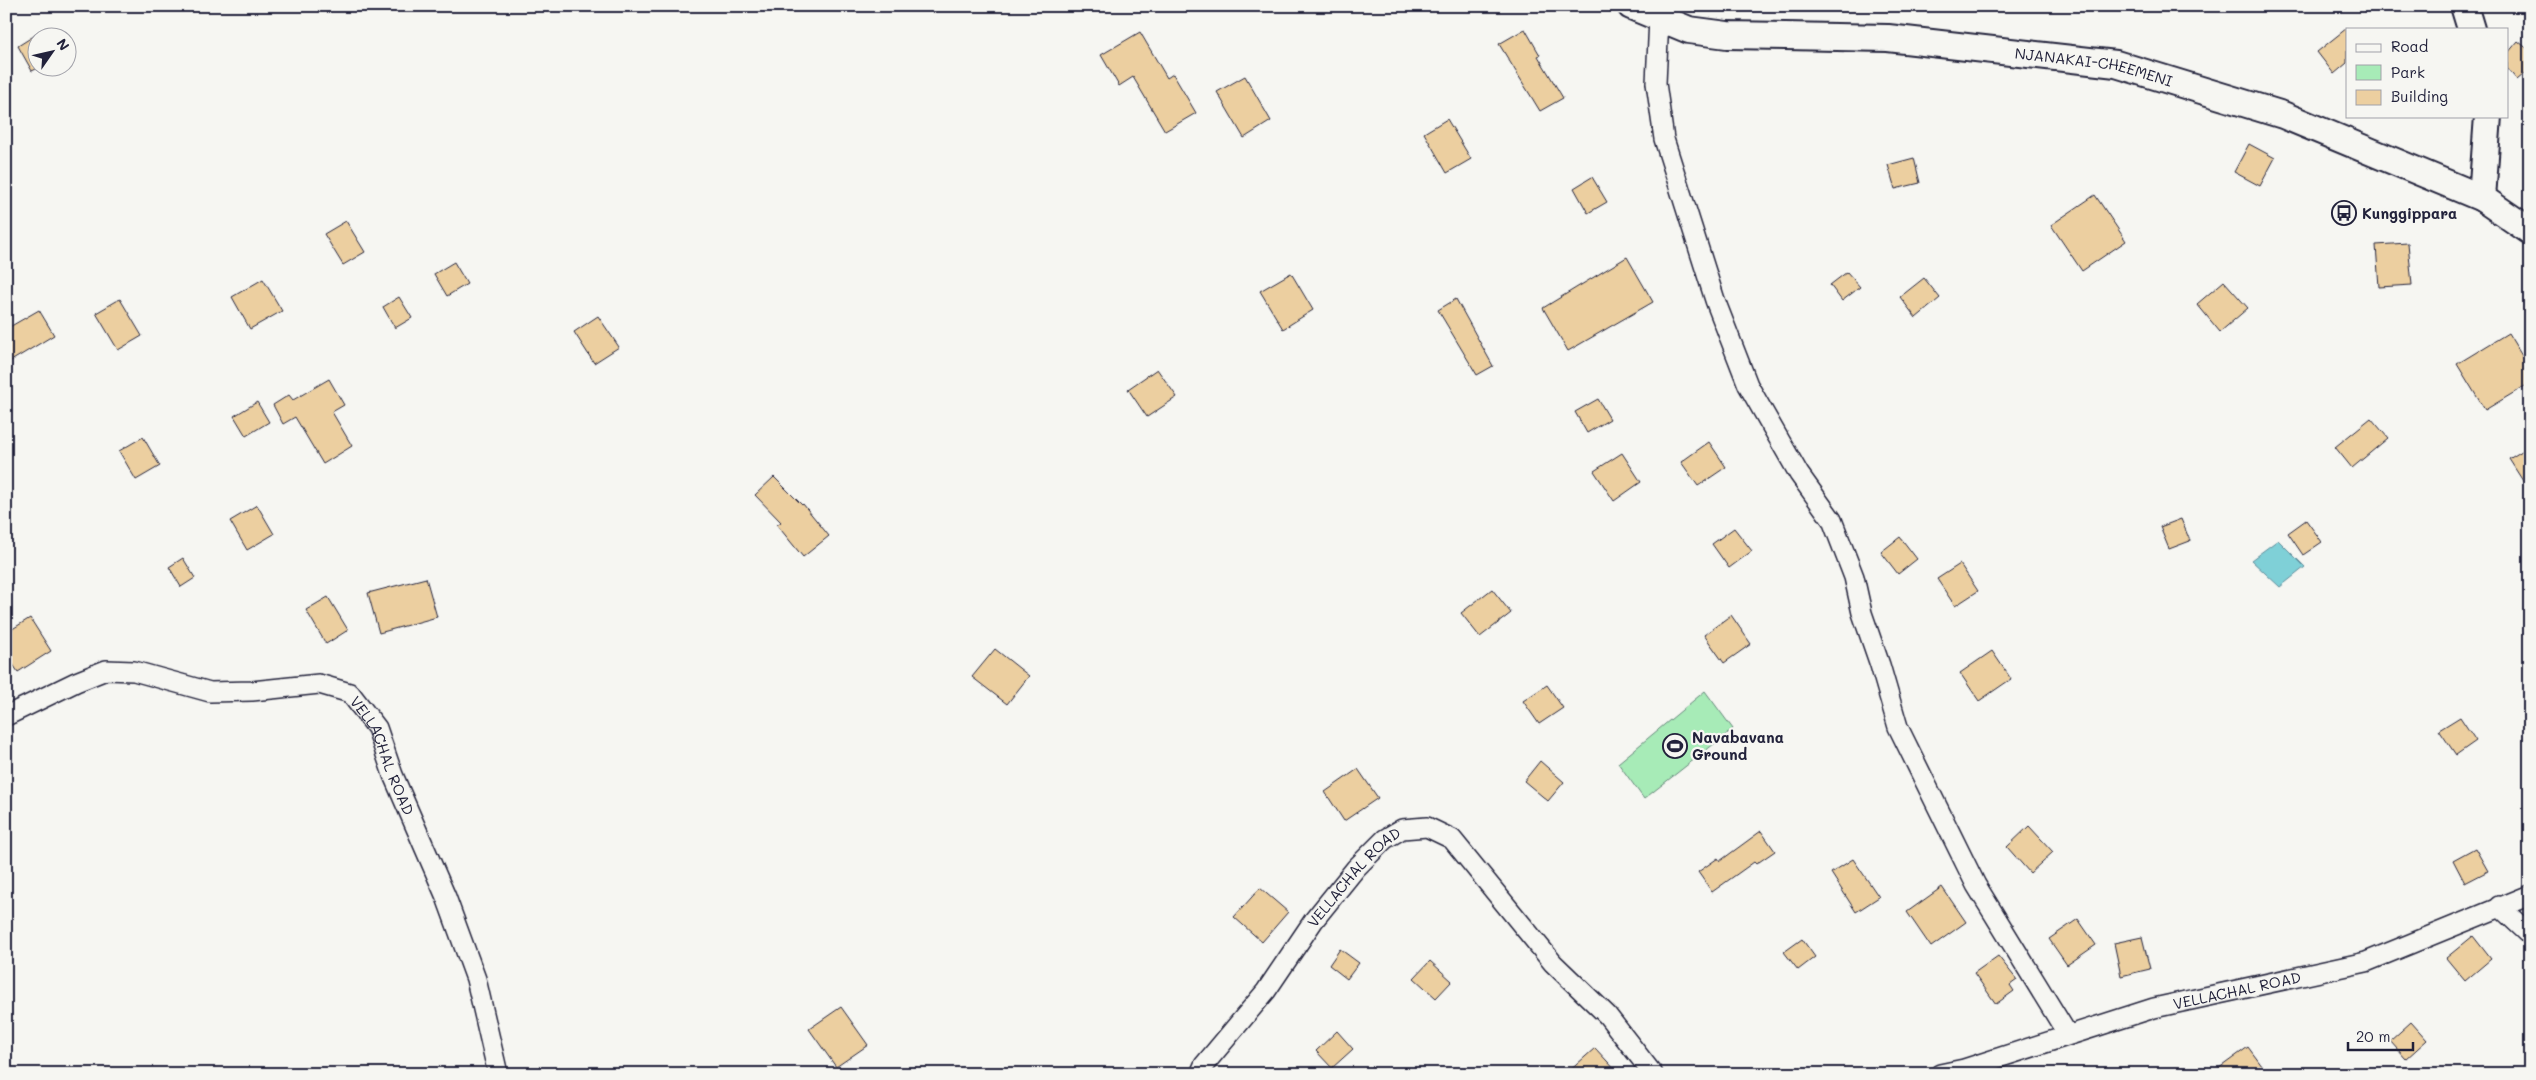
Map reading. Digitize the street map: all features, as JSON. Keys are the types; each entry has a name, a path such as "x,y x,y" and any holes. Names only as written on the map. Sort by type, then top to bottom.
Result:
{"main road":[{"name":"NJANAKAI-CHEEMENI","path":"1631,6 1689,30 1727,35 1888,38 2116,64 2283,114 2482,198 2530,232"},
{"path":"2464,6 2471,28"},
{"path":"2482,198 2488,118"}],"street":[{"path":"1659,18 1656,83 1664,139 1716,300 1748,385 1799,474 1832,520 1854,577 1862,613 1880,665 1898,727 1976,885 2068,1035"},
{"name":"VELLACHAL ROAD","path":"6,716 76,682 106,670 134,671 210,692 252,691 319,684 350,693 377,728 393,775 446,897 476,979 498,1074"},
{"name":"VELLACHAL ROAD","path":"1200,1074 1204,1065 1266,991 1314,920 1356,868 1384,839 1402,829 1428,827 1452,839 1553,963 1607,1015 1654,1074"},
{"name":"VELLACHAL ROAD","path":"1940,1074 1964,1069 2154,1008 2366,962 2499,906 2530,895"},
{"path":"2499,906 2530,935"}],"green space":[{"name":"Navabavana Ground","path":"1705,691 1733,729 1644,799 1618,763"}],"water":[{"path":"2278,540 2305,567 2280,587 2251,560"}],"building":[{"path":"1525,29 1540,55 1538,56 1563,98 1540,111 1499,44"},
{"path":"2346,29 2346,64 2334,74 2317,52"},
{"path":"1140,32 1167,78 1173,74 1196,113 1165,131 1133,77 1119,86 1101,55"},
{"path":"28,40 28,64 18,46"},
{"path":"2518,41 2530,51 2530,69 2517,80 2508,69 2508,53"},
{"path":"1245,76 1271,121 1244,138 1217,92"},
{"path":"1447,119 1471,159 1447,173 1424,133"},
{"path":"2249,144 2275,158 2260,186 2234,172"},
{"path":"1914,158 1920,183 1895,189 1888,165"},
{"path":"1592,177 1607,202 1588,213 1574,188"},
{"path":"2095,195 2126,241 2082,271 2051,225"},
{"path":"346,221 365,252 343,265 324,234"},
{"path":"2408,243 2412,285 2379,287 2376,245"},
{"path":"1627,257 1653,302 1568,351 1543,308"},
{"path":"454,262 467,284 447,296 434,274"},
{"path":"1847,272 1860,287 1842,301 1830,285"},
{"path":"1291,273 1313,310 1283,329 1260,291"},
{"path":"1924,278 1940,298 1916,318 1900,297"},
{"path":"263,279 282,311 250,329 232,297"},
{"path":"2224,281 2248,308 2220,332 2197,304"},
{"path":"399,297 412,318 395,328 383,307"},
{"path":"120,299 142,336 118,350 96,313"},
{"path":"1456,299 1493,366 1477,375 1438,310"},
{"path":"39,310 54,335 6,364 6,329"},
{"path":"598,316 619,347 594,363 574,332"},
{"path":"2508,333 2530,369 2530,383 2485,410 2457,364"},
{"path":"1157,369 1177,397 1147,417 1128,389"},
{"path":"329,379 344,405 332,412 352,446 323,464 295,417 283,424 273,405 289,395 293,400"},
{"path":"1598,399 1610,419 1587,433 1575,412"},
{"path":"257,402 269,422 246,436 234,416"},
{"path":"2371,418 2388,438 2352,468 2335,447"},
{"path":"143,437 160,466 136,480 119,451"},
{"path":"1709,442 1726,467 1698,486 1681,462"},
{"path":"2530,446 2530,492 2509,459"},
{"path":"1622,453 1641,482 1614,501 1594,471"},
{"path":"774,477 803,504 829,536 803,557 777,525 781,522 755,495"},
{"path":"257,505 274,534 247,550 230,521"},
{"path":"2181,519 2190,541 2169,549 2160,527"},
{"path":"2306,520 2322,542 2303,555 2288,533"},
{"path":"1734,528 1752,551 1729,568 1712,544"},
{"path":"1900,537 1917,559 1898,574 1881,552"},
{"path":"183,558 195,578 181,587 169,567"},
{"path":"1960,564 1978,591 1955,606 1937,579"},
{"path":"426,578 437,617 379,633 368,593"},
{"path":"1492,589 1511,613 1480,637 1461,613"},
{"path":"328,597 348,630 326,644 306,610"},
{"path":"1731,615 1751,644 1724,663 1704,635"},
{"path":"30,618 51,651 18,672 6,654 6,633"},
{"path":"995,649 1029,676 1007,704 972,677"},
{"path":"1992,651 2011,679 1979,701 1960,673"},
{"path":"1547,685 1563,708 1539,724 1523,701"},
{"path":"2460,717 2476,741 2456,755 2439,730"},
{"path":"1540,761 1564,782 1548,801 1524,781"},
{"path":"1358,769 1378,798 1344,821 1325,792"},
{"path":"2029,826 2053,852 2030,873 2007,847"},
{"path":"1761,831 1775,851 1756,864 1754,862 1712,892 1698,872 1718,858 1720,861"},
{"path":"2475,848 2488,871 2465,883 2453,860"},
{"path":"1853,859 1879,897 1856,912 1831,873"},
{"path":"1942,887 1966,922 1931,947 1907,912"},
{"path":"1260,888 1288,912 1262,942 1234,917"},
{"path":"2078,919 2096,945 2067,965 2049,939"},
{"path":"2473,936 2491,959 2465,981 2446,958"},
{"path":"2142,937 2150,969 2121,976 2114,943"},
{"path":"1802,939 1815,957 1798,970 1784,952"},
{"path":"1340,949 1359,963 1347,979 1329,965"},
{"path":"1998,956 2017,980 2010,985 2014,991 1996,1004 1974,973"},
{"path":"1430,961 1452,981 1436,998 1414,978"},
{"path":"841,1007 868,1045 836,1067 809,1029"},
{"path":"2411,1022 2427,1040 2406,1059 2390,1041"},
{"path":"1337,1031 1353,1049 1332,1068 1316,1051"},
{"path":"2248,1047 2268,1074 2211,1074"},
{"path":"1595,1048 1619,1074 1566,1074"}],"place":[{"name":"Kunggippara","path":"2344,213"},
{"name":"Navabavana Ground","path":"1675,746"}]}
